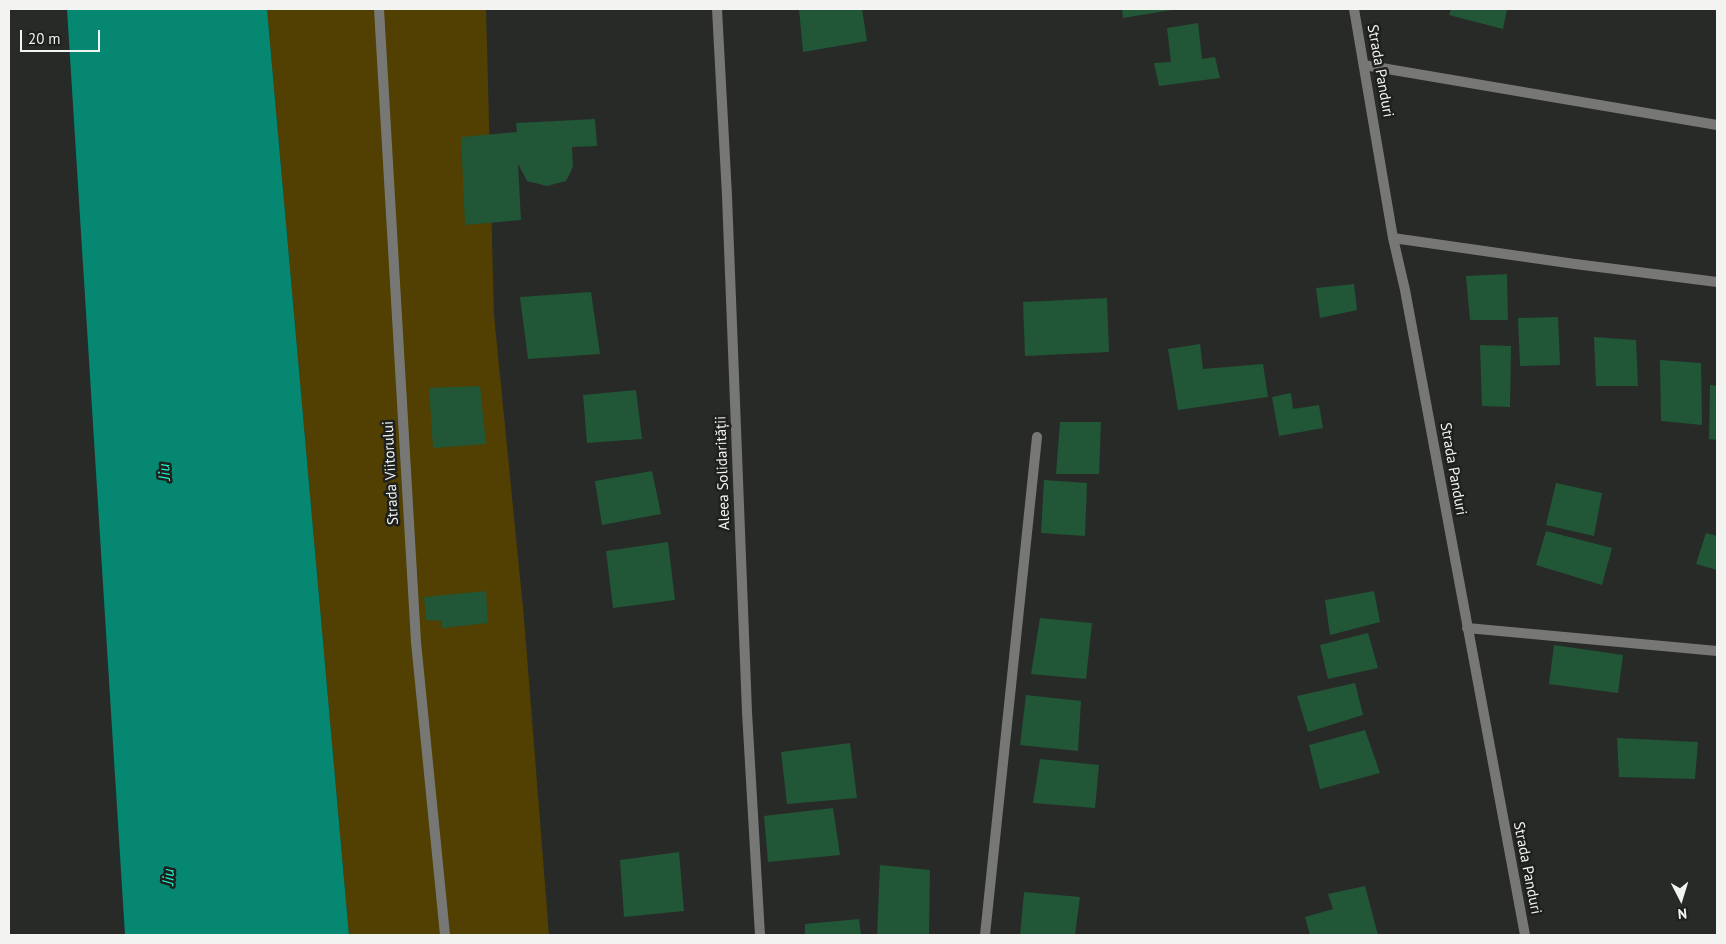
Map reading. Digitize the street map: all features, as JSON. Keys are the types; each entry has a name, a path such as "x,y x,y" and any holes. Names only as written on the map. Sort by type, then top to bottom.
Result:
{"street":[{"name":"Strada Viitorului","path":"378,9 416,642 445,935"},
{"name":"Aleea Solidarității","path":"717,9 727,196 747,712 760,935"},
{"name":"Strada Panduri","path":"1354,9 1393,238 1525,935"},
{"path":"1364,65 1717,124"},
{"path":"1393,238 1717,282"},
{"path":"985,935 1037,437"},
{"path":"1467,628 1717,651"}],"shaded area":[{"path":"267,9 486,9 494,315 524,618 549,935 349,935"}],"water":[{"name":"Jiu","path":"67,9 267,9 349,935 125,935"}],"building":[{"path":"799,9 862,9 867,41 803,52"},
{"path":"1122,9 1172,9 1172,10 1123,18"},
{"path":"1451,9 1507,9 1503,29 1449,15"},
{"path":"1198,23 1202,59 1215,57 1220,78 1159,86 1154,63 1171,62 1167,28"},
{"path":"595,119 597,146 572,147 573,167 566,181 547,186 527,181 518,164 521,220 465,225 461,137 517,132 516,123"},
{"path":"1507,274 1508,320 1470,320 1466,276"},
{"path":"1354,284 1357,310 1320,318 1316,288"},
{"path":"591,292 600,354 528,359 520,297"},
{"path":"1107,298 1109,352 1025,356 1023,302"},
{"path":"1558,317 1560,365 1520,366 1518,318"},
{"path":"1594,337 1636,340 1638,386 1596,386"},
{"path":"1200,344 1203,369 1263,364 1268,397 1178,410 1168,349"},
{"path":"1480,345 1511,346 1510,407 1482,406"},
{"path":"1660,360 1701,363 1702,425 1661,421"},
{"path":"1710,385 1717,386 1717,440 1709,439"},
{"path":"480,386 486,444 433,448 429,388"},
{"path":"636,390 642,439 587,443 583,395"},
{"path":"1291,393 1293,409 1319,405 1323,428 1279,436 1272,397"},
{"path":"1060,422 1101,422 1099,474 1056,474"},
{"path":"652,471 661,514 602,525 595,481"},
{"path":"1044,480 1087,483 1085,536 1041,533"},
{"path":"1556,483 1602,493 1594,536 1546,525"},
{"path":"1546,531 1612,548 1602,585 1536,565"},
{"path":"1706,533 1717,536 1717,570 1696,564"},
{"path":"668,542 675,600 613,608 606,551"},
{"path":"486,591 488,623 442,628 442,621 426,620 424,597"},
{"path":"1374,591 1380,622 1330,635 1325,600"},
{"path":"1040,618 1092,623 1086,679 1031,674"},
{"path":"1368,633 1378,668 1328,679 1320,645"},
{"path":"1554,645 1623,655 1618,693 1549,684"},
{"path":"1355,683 1363,715 1308,732 1297,696"},
{"path":"1026,695 1081,701 1078,751 1020,745"},
{"path":"1365,730 1380,773 1320,789 1309,745"},
{"path":"1617,738 1698,742 1695,779 1619,777"},
{"path":"850,743 857,798 787,804 781,752"},
{"path":"1040,759 1099,765 1095,808 1033,803"},
{"path":"833,808 840,855 768,862 764,816"},
{"path":"679,852 684,911 624,917 620,860"},
{"path":"880,865 930,870 929,935 877,935"},
{"path":"1365,886 1378,935 1310,935 1305,917 1333,909 1328,894"},
{"path":"1024,892 1080,897 1075,935 1020,935"},
{"path":"859,919 861,935 805,935 805,924"}]}
